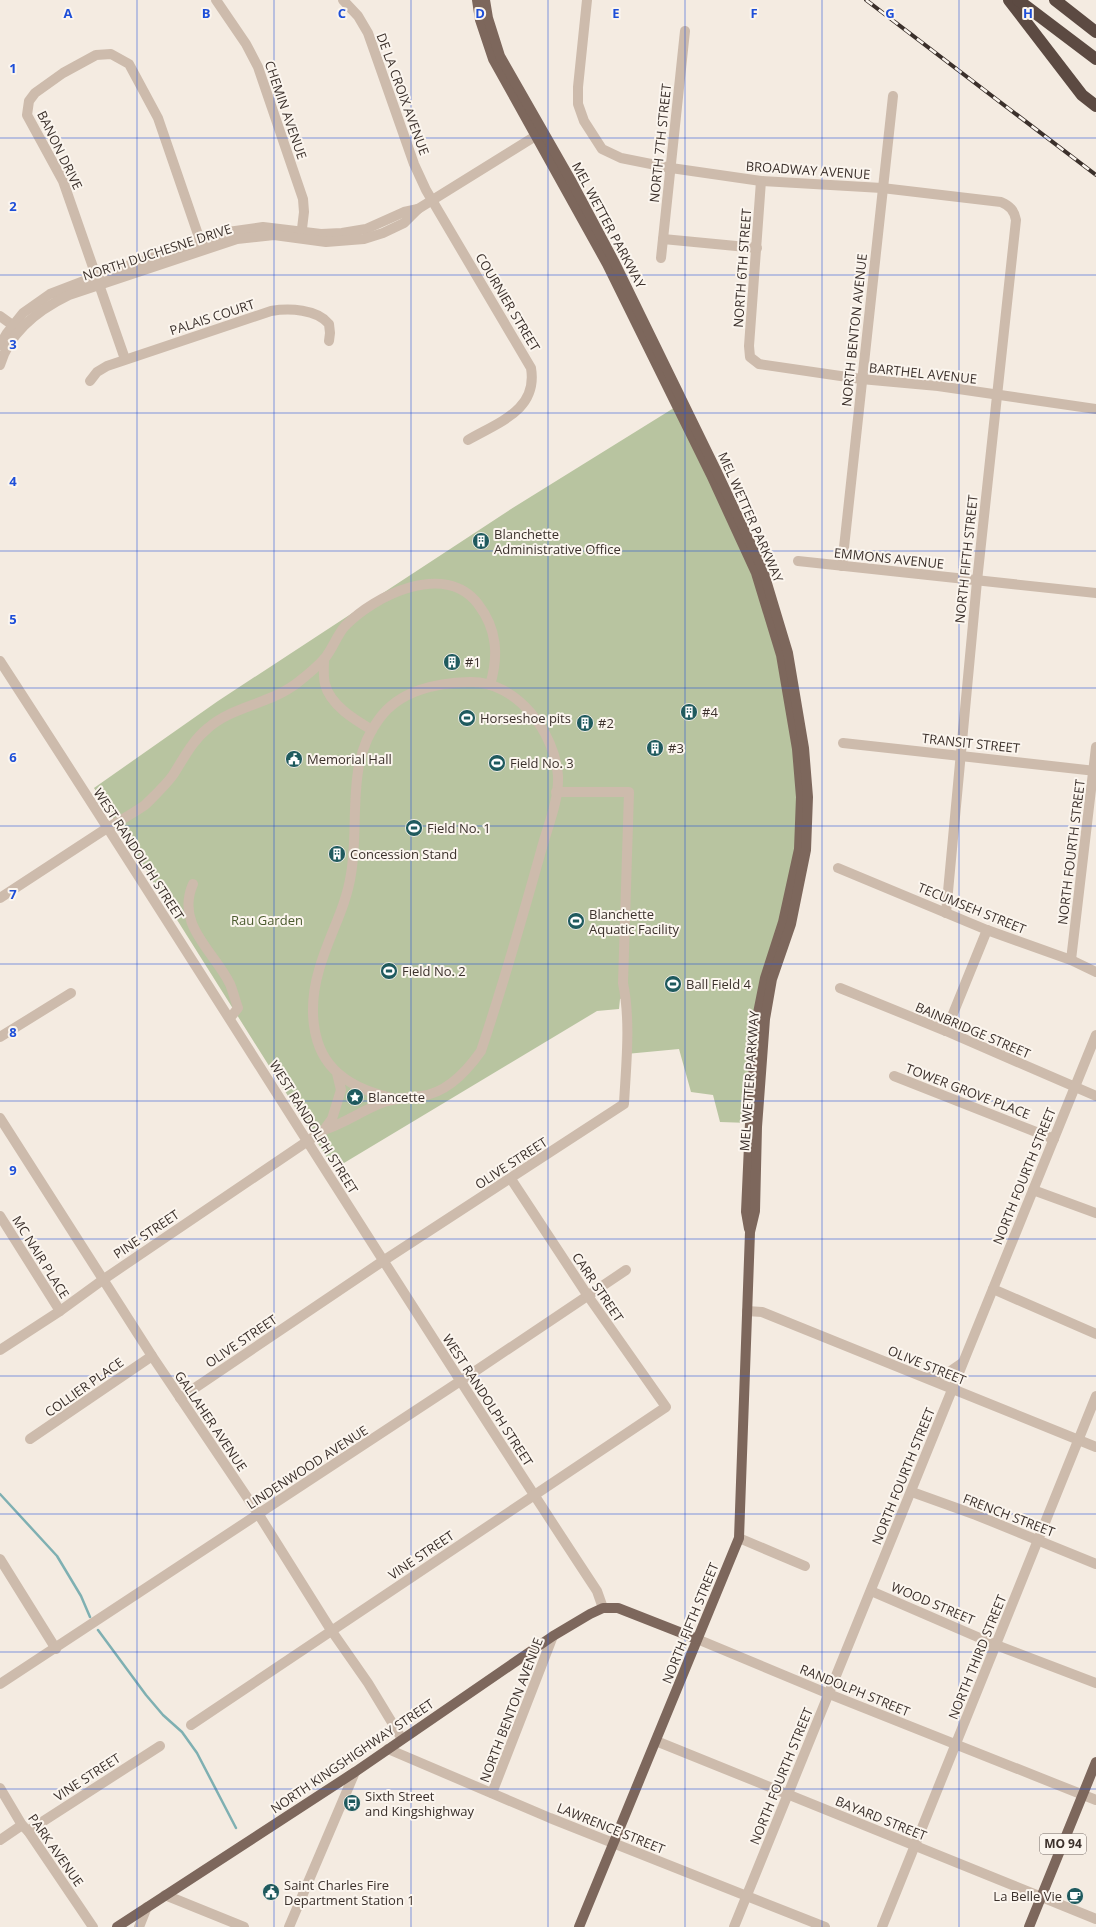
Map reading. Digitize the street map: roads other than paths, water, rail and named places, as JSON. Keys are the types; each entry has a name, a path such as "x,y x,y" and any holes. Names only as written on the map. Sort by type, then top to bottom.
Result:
{"highway":[{"path":"1010,0 1082,95 1096,106"},
{"path":"1018,0 1096,59"},
{"path":"1055,0 1096,32"}],"main road":[{"name":"MEL WETTER PARKWAY","path":"477,0 480,20 493,59 538,134"},
{"name":"MEL WETTER PARKWAY","path":"485,0 488,18 500,56 538,134 607,264 711,475 756,572 781,655 797,749 801,797 799,849 783,922 765,978 746,1212 750,1232 747,1311"},
{"name":"NORTH FIFTH STREET","path":"579,1927 739,1538 747,1311"},
{"name":"NORTH KINGSHIGHWAY STREET","path":"117,1927 354,1772 553,1636 590,1614 604,1608"},
{"name":"RANDOLPH STREET","path":"604,1608 628,1611 697,1639"},
{"name":"MO 94","path":"1029,1927 1096,1762"}],"street":[{"name":"CHEMIN AVENUE","path":"216,0 246,44 258,67 303,199 304,212 301,235"},
{"name":"DE LA CROIX AVENUE","path":"343,0 358,16 368,33 414,164 432,201"},
{"name":"BROADWAY AVENUE","path":"587,0 578,87 578,104 584,121 602,149 621,158 671,168 761,181 882,188 1001,202 1012,209"},
{"name":"NORTH 7TH STREET","path":"661,258 685,32"},
{"name":"BANON DRIVE","path":"125,359 99,280 63,181 50,155 29,120 27,110 31,97 40,88 96,55 111,54 129,64 154,106 202,246"},
{"name":"NORTH BENTON AVENUE","path":"842,566 861,379 893,96"},
{"name":"NORTH DUCHESNE DRIVE","path":"0,345 16,328 47,306 99,280 202,246 237,239 274,235 301,235 326,242 364,239 383,233 404,223 418,209 538,134"},
{"name":"NORTH 6TH STREET","path":"750,357 749,346 761,181"},
{"name":"COURNIER STREET","path":"432,201 525,355 532,374 532,387 523,405 513,414 468,440"},
{"name":"NORTH FIFTH STREET","path":"946,913 959,756 996,394 1016,220 1012,209"},
{"path":"663,239 757,248"},
{"name":"PALAIS COURT","path":"90,381 97,372 125,359 271,311 302,311 318,315 329,324 330,334 328,341"},
{"path":"0,316 16,328"},
{"name":"NORTH DUCHESNE DRIVE","path":"0,365 16,328"},
{"name":"BARTHEL AVENUE","path":"750,357 759,364 861,379 938,386 1096,408"},
{"name":"EMMONS AVENUE","path":"798,561 1096,593"},
{"path":"0,898 144,805 172,775 195,740 209,727 227,716 277,694 295,684 324,659 344,627 361,612 412,586 436,583 456,586 474,599 488,618 494,633 496,653 490,685"},
{"path":"324,659 324,681 327,691 347,713 372,730"},
{"name":"WEST RANDOLPH STREET","path":"0,661 230,1018 383,1261 597,1591 604,1608"},
{"path":"474,682 490,685 503,690 522,704 536,719 548,737 558,777 556,792 523,918 481,1051 468,1068 446,1086 424,1096 396,1099 373,1093 352,1083 337,1073 328,1062 316,1038 312,1018 313,995 319,970 348,894 353,852 357,770 364,748 379,718 398,700 419,689 447,683 474,682"},
{"name":"TRANSIT STREET","path":"843,743 1095,771"},
{"name":"NORTH FOURTH STREET","path":"1071,960 1095,771 1096,747"},
{"name":"OLIVE STREET","path":"180,1398 383,1261 624,1104 626,997 623,983 629,792 556,792"},
{"name":"TECUMSEH STREET","path":"838,868 987,930 1071,960 1096,972"},
{"path":"193,884 188,895 193,928 230,984 238,1008 230,1018"},
{"path":"946,1031 987,930"},
{"name":"BAINBRIDGE STREET","path":"840,988 946,1031 1074,1088 1096,1096"},
{"path":"0,1037 71,993"},
{"name":"NORTH FOURTH STREET","path":"734,1927 828,1694 912,1492 952,1388 1096,1035"},
{"path":"324,1130 332,1119 341,1090 337,1073"},
{"name":"TOWER GROVE PLACE","path":"894,1076 1054,1139"},
{"name":"PINE STREET","path":"0,1350 60,1311 306,1140 324,1130 339,1125 380,1103 396,1099"},
{"name":"GALLAHER AVENUE","path":"0,1118 152,1356 259,1515 331,1630 368,1683 402,1739"},
{"name":"CARR STREET","path":"511,1179 588,1296 666,1407"},
{"path":"1033,1190 1096,1213"},
{"name":"MC NAIR PLACE","path":"0,1216 60,1311"},
{"name":"LINDENWOOD AVENUE","path":"0,1684 259,1515 626,1270"},
{"path":"993,1289 1096,1334"},
{"name":"OLIVE STREET","path":"747,1311 762,1312 1096,1447"},
{"name":"COLLIER PLACE","path":"30,1439 152,1356"},
{"path":"920,1377 946,1374 963,1362"},
{"name":"NORTH THIRD STREET","path":"882,1927 1096,1396"},
{"name":"VINE STREET","path":"191,1725 666,1407"},
{"name":"FRENCH STREET","path":"912,1492 1039,1540 1096,1564"},
{"path":"739,1538 805,1566"},
{"path":"0,1559 56,1648"},
{"name":"WOOD STREET","path":"871,1591 996,1645 1096,1683"},
{"name":"NORTH BENTON AVENUE","path":"492,1793 553,1636"},
{"name":"RANDOLPH STREET","path":"697,1639 828,1694 1096,1800"},
{"name":"BAYARD STREET","path":"656,1741 1096,1919"},
{"name":"VINE STREET","path":"0,1840 25,1828 160,1746"},
{"name":"LAWRENCE STREET","path":"388,1749 613,1843 746,1897 825,1927"},
{"path":"289,1927 354,1772"},
{"name":"PARK AVENUE","path":"0,1788 25,1828 93,1927"},
{"path":"165,1895 244,1927"},
{"path":"139,1927 147,1907"}],"waterway":[{"path":"0,1494 57,1556 81,1596 90,1617"},
{"path":"98,1630 146,1695 163,1715 182,1732 197,1753 236,1828"}],"railway":[{"path":"866,0 1096,175"}],"place":[{"name":"Blanchette Administrative Office","path":"481,541"},
{"name":"#1","path":"452,662"},
{"name":"#4","path":"689,712"},
{"name":"Horseshoe pits","path":"467,718"},
{"name":"#2","path":"585,723"},
{"name":"#3","path":"655,748"},
{"name":"Memorial Hall","path":"294,759"},
{"name":"Field No. 3","path":"497,763"},
{"name":"Field No. 1","path":"414,828"},
{"name":"Concession Stand","path":"337,854"},
{"name":"Blanchette Aquatic Facility","path":"576,921"},
{"name":"Field No. 2","path":"389,971"},
{"name":"Ball Field 4","path":"673,984"},
{"name":"Blancette","path":"355,1097"},
{"name":"Sixth Street and Kingshighway","path":"352,1803"},
{"name":"Saint Charles Fire Department Station 1","path":"271,1892"},
{"name":"La Belle Vie","path":"1075,1896"}],"park label":[{"name":"Rau Garden","path":"267,920"}]}
